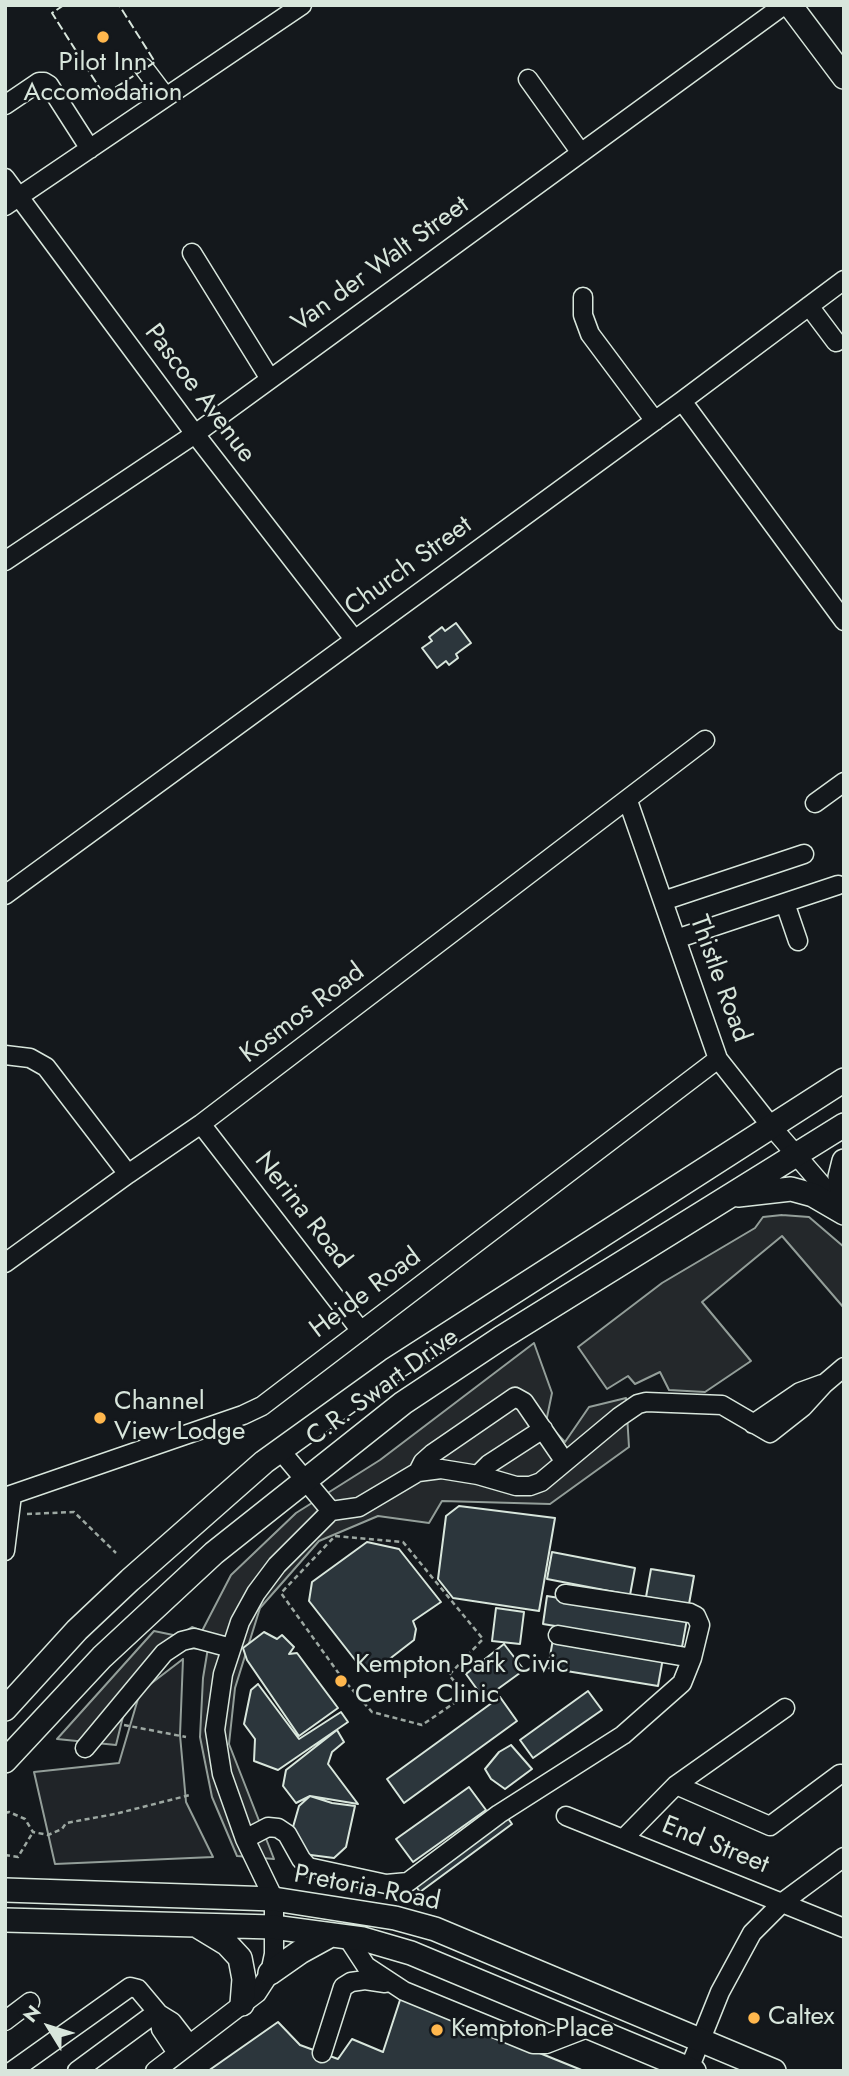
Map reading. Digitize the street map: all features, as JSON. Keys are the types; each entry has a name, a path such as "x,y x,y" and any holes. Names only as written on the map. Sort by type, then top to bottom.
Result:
{"main road":[{"path":"790,5 844,77"},
{"name":"C.R. Swart Drive","path":"5,1709 77,1630 279,1450 392,1370 844,1080"},
{"name":"C.R. Swart Drive","path":"5,1760 102,1657 214,1553 403,1403 501,1338 844,1125"},
{"path":"844,1161 840,1177 844,1210"},
{"path":"728,1196 791,1189 813,1195 844,1210"},
{"name":"Pretoria Road","path":"10,1888 274,1899 395,1917 435,1929 774,2071"},
{"name":"Pretoria Road","path":"5,1920 274,1927 339,1936 411,1953 692,2070"},
{"path":"5,1931 45,1920"},
{"path":"197,1927 227,1944 240,1958 244,1979 242,2004"},
{"path":"270,1973 300,1951 339,1936"}],"street":[{"path":"12,202 303,5"},
{"name":"Van der Walt Street","path":"5,561 195,434 784,5"},
{"path":"144,68 166,97"},
{"path":"528,79 581,153"},
{"path":"5,105 39,82 44,82 49,85 90,149"},
{"name":"Pascoe Avenue","path":"5,178 12,202 354,639"},
{"path":"192,253 270,379"},
{"name":"Church Street","path":"5,895 844,280"},
{"path":"583,297 583,315 590,334 654,421"},
{"path":"809,306 836,342"},
{"path":"682,401 844,621"},
{"name":"Kosmos Road","path":"5,1263 201,1124 705,740"},
{"path":"815,803 844,782"},
{"name":"Thistle Road","path":"628,801 718,1059 771,1126 844,1210"},
{"path":"663,901 804,854"},
{"path":"676,939 838,885"},
{"path":"785,903 798,940"},
{"path":"5,1055 30,1058 46,1068 128,1174"},
{"name":"Heide Road","path":"8,1496 243,1415 262,1406 718,1059"},
{"name":"Nerina Road","path":"201,1124 361,1331"},
{"path":"155,2071 257,1993 270,1973 274,1954 274,1899 245,1839 222,1774 215,1730 223,1674 240,1622 256,1593 277,1565 331,1511 359,1507 418,1472 440,1469 478,1475 516,1486 530,1486 541,1482 619,1418 638,1404 646,1402 722,1405 768,1433 773,1432 844,1367"},
{"path":"418,1472 432,1454 515,1397 524,1402 565,1462"},
{"path":"478,1475 489,1464 542,1429"},
{"path":"279,1450 331,1511"},
{"path":"5,1551 11,1515 8,1496"},
{"path":"245,1839 268,1827 278,1828 287,1834 305,1863 316,1870 386,1884 408,1882 499,1814 623,1735 682,1683 692,1658 700,1625 696,1616 690,1613 565,1594"},
{"path":"558,1635 692,1658"},
{"path":"85,1748 164,1653 194,1637 231,1648"},
{"path":"624,1838 676,1786 785,1708"},
{"path":"676,1786 770,1826 840,1774"},
{"name":"End Street","path":"566,1816 844,1928"},
{"path":"692,2070 700,2039 720,1992 752,1933 783,1902 844,1857"},
{"path":"339,1936 366,1966 392,1984 533,2044 546,2044 590,2027"},
{"path":"321,2053 343,1987 351,1982 365,1980 392,1984"},
{"path":"12,2071 126,1988 138,1989 158,2013 161,2029 183,2048"},
{"path":"5,2021 30,2002"},
{"path":"77,2071 158,2013"}],"path":[{"path":"11,1515 74,1512 116,1553"},
{"path":"335,1536 403,1542 483,1639 449,1675 466,1695 422,1725 372,1712 342,1678 281,1593 319,1552 335,1536"},
{"path":"123,1725 186,1737"},
{"path":"5,1813 9,1812 25,1819 33,1832 48,1835 62,1829 66,1823 190,1795"},
{"path":"5,1855 18,1857 33,1832"}],"shaded area":[{"path":"763,1217 809,1217 844,1247 844,1308 782,1236 702,1302 751,1361 705,1392 669,1390 660,1372 635,1384 628,1376 607,1389 578,1347 662,1283 755,1228"},
{"path":"534,1343 552,1393 546,1422 565,1442 589,1407 626,1398 629,1447 550,1504 442,1501 429,1523 378,1516 319,1541 260,1608 235,1688 229,1744 274,1859 237,1856 212,1797 200,1737 203,1678 208,1648 179,1649 129,1692 116,1745 57,1739 154,1631 178,1636 192,1627 202,1631 231,1575 296,1513 380,1460"},
{"path":"183,1659 180,1735 186,1802 213,1857 55,1864 34,1772 119,1763 140,1692"}],"building":[{"path":"456,623 471,643 456,654 458,658 449,665 446,661 437,668 422,648 432,641 429,637 442,627 445,631"},
{"path":"459,1506 555,1518 539,1611 453,1598 438,1579 446,1516"},
{"path":"367,1542 399,1549 441,1602 413,1621 416,1629 414,1640 374,1671 359,1665 309,1601 312,1582"},
{"path":"552,1552 635,1568 630,1595 547,1579"},
{"path":"651,1569 694,1576 689,1604 646,1597"},
{"path":"547,1596 687,1619 682,1647 543,1624"},
{"path":"496,1608 524,1612 520,1644 492,1641"},
{"path":"264,1632 277,1639 282,1635 294,1647 289,1654 297,1653 338,1708 299,1736 247,1660 243,1648"},
{"path":"553,1639 663,1658 658,1686 548,1668"},
{"path":"504,1644 524,1670 484,1699 466,1674"},
{"path":"258,1684 299,1739 341,1712 348,1722 278,1770 254,1761 255,1739 244,1724 251,1690"},
{"path":"588,1691 602,1710 533,1758 520,1740"},
{"path":"500,1697 517,1721 404,1803 387,1779"},
{"path":"337,1730 344,1742 332,1752 328,1764 358,1804 310,1796 296,1803 283,1786 286,1770"},
{"path":"511,1745 532,1769 505,1789 491,1779 485,1769 499,1752"},
{"path":"469,1787 486,1810 413,1862 396,1839"},
{"path":"310,1796 355,1806 346,1847 334,1858 303,1854 291,1834 299,1806"},
{"path":"505,1814 512,1824 420,1892 412,1881"},
{"name":"Kempton Place","path":"401,1997 584,2071 208,2071 278,2022 300,2045 338,2059 352,2039 383,2052"}],"fence":[{"path":"64,5 52,13 104,95 155,62 119,5"}],"place":[{"name":"Pilot Inn Accomodation","path":"103,37"},
{"name":"Channel View Lodge","path":"100,1418"},
{"name":"Kempton Park Civic Centre Clinic","path":"341,1681"},
{"name":"Caltex","path":"754,2018"},
{"name":"Kempton Place","path":"437,2030"}]}
